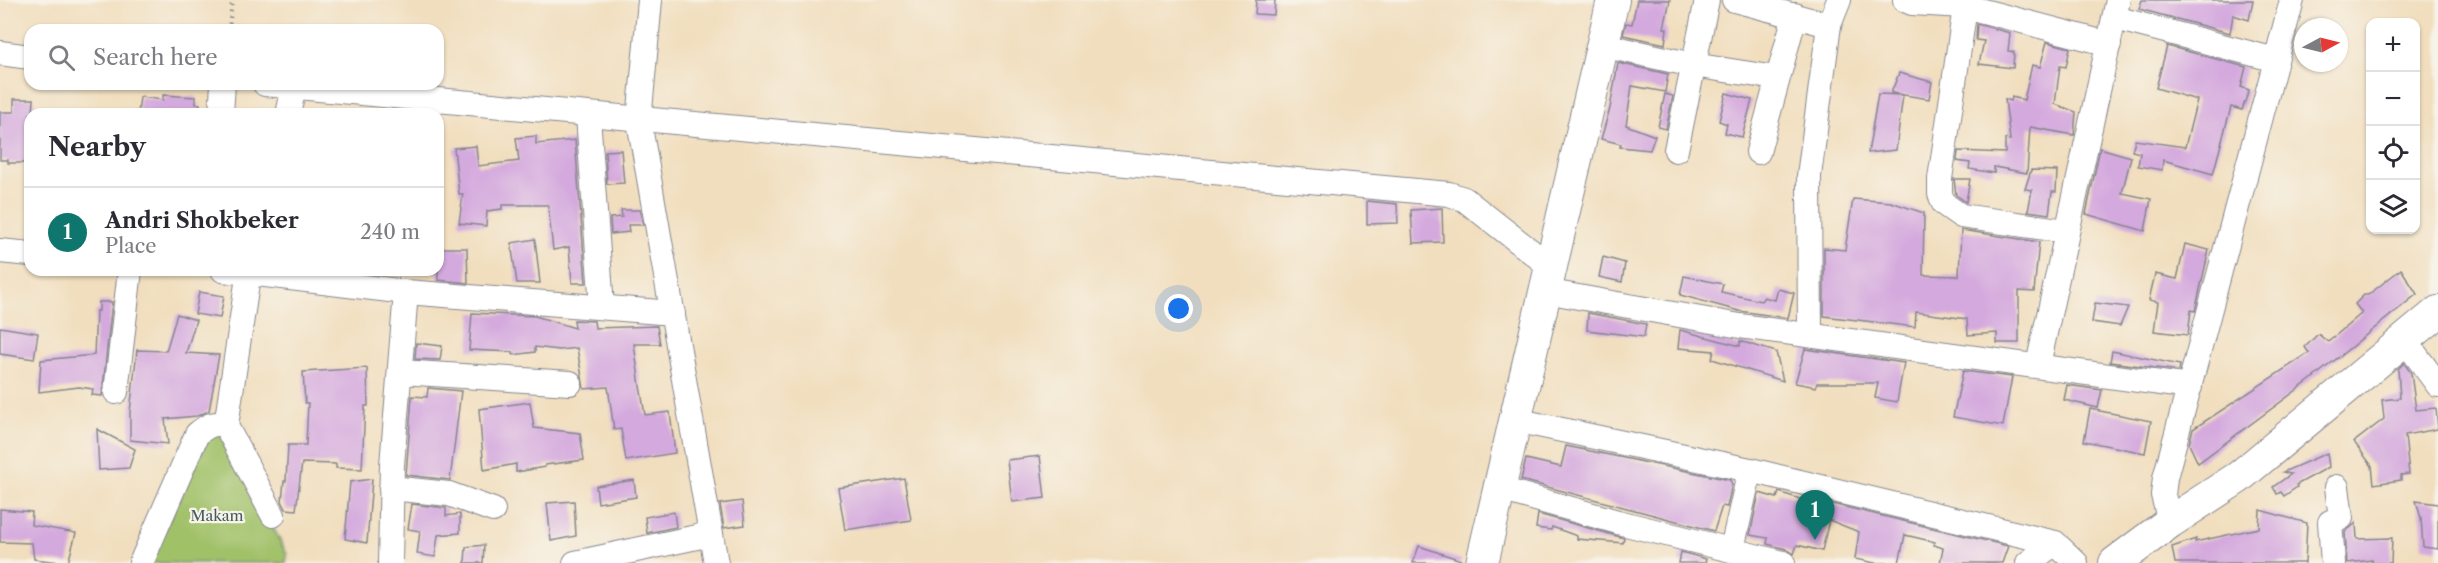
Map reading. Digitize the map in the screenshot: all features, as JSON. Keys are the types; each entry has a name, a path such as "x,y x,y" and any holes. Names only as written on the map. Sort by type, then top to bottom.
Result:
{"main road":[{"path":"1482,563 1612,0"},
{"path":"2115,563 2170,522 2239,477 2408,343 2438,312"}],"street":[{"path":"650,0 639,121 716,563"},
{"path":"1676,150 1707,0"},
{"path":"1734,0 1829,25"},
{"path":"1810,335 1809,176 1829,25 1839,0"},
{"path":"1905,0 1912,3 1965,3 2109,44"},
{"path":"2170,522 2163,495 2164,478 2292,0"},
{"path":"1965,3 1940,179 1940,194 1944,204 1961,216 2066,231"},
{"path":"2038,365 2116,9 2276,60"},
{"path":"1758,152 1776,78 1795,15"},
{"path":"1602,45 1693,65 1776,78"},
{"path":"0,53 24,56"},
{"path":"221,108 223,90"},
{"path":"289,108 293,90"},
{"path":"324,90 639,121 1449,194 1464,200 1548,279 1810,335 2190,387"},
{"path":"588,116 602,307"},
{"path":"0,251 24,250"},
{"path":"116,392 128,276"},
{"path":"248,276 226,426 273,515"},
{"path":"286,276 406,292 673,313"},
{"path":"390,563 392,488 406,292"},
{"path":"2408,343 2432,377"},
{"path":"401,372 570,383"},
{"path":"1515,420 1750,470 2055,543 2076,563"},
{"path":"141,563 197,434 207,426 219,423 226,426"},
{"path":"1732,549 1750,470"},
{"path":"392,488 449,494 493,510"},
{"path":"2333,563 2330,522 2341,518 2337,488"},
{"path":"1500,489 1618,522 1783,563"},
{"path":"575,563 711,534"},
{"path":"2028,563 2055,543"}],"path":[{"path":"230,24 232,0"}],"green space":[{"name":"Makam","path":"211,433 228,438 287,555 286,563 148,563"}],"building":[{"path":"1256,0 1275,0 1274,15 1255,14"},
{"path":"1637,0 1670,0 1664,28 1667,29 1665,44 1623,35 1626,23 1632,24"},
{"path":"2142,0 2253,0 2249,20 2233,15 2230,33 2139,9"},
{"path":"1977,24 2010,33 2008,51 2014,52 2013,68 1979,64 1984,41 1976,40"},
{"path":"2047,42 2070,48 2066,67 2060,66 2055,104 2076,112 2074,135 2030,127 2027,173 1994,167 1994,173 1969,169 1970,163 1957,161 1958,151 2005,153 2005,139 2010,140 2005,99 2011,101 2012,97 2024,100 2032,65 2040,67"},
{"path":"2167,46 2246,67 2241,87 2249,90 2242,110 2231,107 2213,174 2163,160 2162,170 2138,166 2140,153 2132,151 2135,140 2185,147 2197,100 2156,88"},
{"path":"1618,63 1668,74 1665,92 1632,86 1626,125 1655,136 1650,150 1620,147 1621,144 1601,139 1610,108"},
{"path":"1899,73 1932,82 1929,99 1891,93"},
{"path":"1726,93 1752,100 1742,137 1725,133 1727,124 1719,121"},
{"path":"1665,94 1673,96 1666,129 1658,127"},
{"path":"1878,94 1903,95 1896,150 1868,153"},
{"path":"163,95 196,97 196,104 200,104 200,108 139,108 140,97 163,100"},
{"path":"14,99 34,99 33,108 24,108 24,163 8,163 8,160 0,160 0,112 14,112"},
{"path":"536,136 536,144 575,140 586,283 572,283 569,247 553,250 548,205 502,205 502,209 487,211 486,226 459,223 463,194 459,194 454,148 476,146 478,166 519,161 516,138"},
{"path":"2100,148 2131,157 2122,193 2151,199 2145,231 2086,214"},
{"path":"621,150 624,183 607,184 605,151"},
{"path":"2031,170 2057,171 2056,192 2052,192 2049,214 2028,211 2032,190 2025,189"},
{"path":"1954,179 1970,179 1966,202 1956,195"},
{"path":"1853,199 1891,202 1924,213 1923,275 1959,276 1961,230 2039,242 2034,292 2019,291 2019,343 1997,343 1997,333 1968,335 1967,319 1916,312 1915,327 1824,316 1824,248 1845,250"},
{"path":"1367,201 1397,204 1398,223 1367,224"},
{"path":"1442,208 1443,242 1413,243 1411,210"},
{"path":"621,210 640,210 643,225 628,225 629,232 611,234 610,218 622,217"},
{"path":"535,239 540,283 517,283 511,243"},
{"path":"2185,244 2209,250 2195,311 2191,310 2188,335 2154,331 2158,302 2149,300 2155,274 2177,279"},
{"path":"444,248 467,248 468,283 438,280 438,276 444,276"},
{"path":"1603,257 1625,263 1622,282 1599,277"},
{"path":"2401,269 2417,294 2309,381 2198,463 2189,444 2193,429 2309,353 2305,347 2318,334 2328,342 2362,313 2355,304 2364,295 2368,295"},
{"path":"1684,276 1723,284 1721,292 1761,301 1764,297 1775,300 1778,289 1794,293 1788,318 1739,311 1680,295"},
{"path":"199,292 224,296 220,318 195,314"},
{"path":"99,302 112,302 102,396 92,395 93,389 79,387 39,392 41,360 94,355 96,311 99,311"},
{"path":"2095,303 2128,307 2120,326 2092,322"},
{"path":"472,313 535,316 575,328 574,320 594,321 595,328 657,326 660,344 634,344 645,415 670,412 675,453 626,461 621,429 614,430 608,387 584,389 577,348 559,350 535,347 535,352 513,355 513,352 469,350"},
{"path":"1588,313 1646,324 1644,337 1587,330"},
{"path":"177,314 196,320 186,353 219,355 209,411 197,416 165,419 168,444 130,440 130,412 137,350 166,351"},
{"path":"0,327 38,333 34,359 0,354"},
{"path":"1680,330 1740,346 1740,341 1776,352 1783,381 1712,359 1714,351 1678,348"},
{"path":"416,343 442,346 440,360 415,359"},
{"path":"1805,349 1904,363 1897,402 1875,398 1878,383 1817,383 1816,387 1795,383"},
{"path":"2112,351 2180,365 2179,371 2110,362"},
{"path":"2404,363 2411,373 2416,410 2436,408 2438,429 2405,435 2409,474 2401,475 2401,480 2374,484 2372,466 2354,442 2384,419 2382,400 2400,398 2398,369"},
{"path":"367,368 368,406 365,406 362,469 336,468 336,464 302,463 296,510 286,509 282,501 284,481 286,481 288,445 306,445 308,403 305,403 303,372"},
{"path":"1963,371 2012,377 2003,426 1953,417"},
{"path":"2067,385 2102,390 2098,408 2064,400"},
{"path":"428,388 461,391 450,480 406,475 412,396 427,397"},
{"path":"530,402 534,428 580,433 584,460 545,465 545,467 516,472 516,464 484,470 479,409"},
{"path":"2090,409 2151,421 2145,453 2084,441"},
{"path":"97,429 135,449 129,468 99,470"},
{"path":"1566,446 1730,480 1732,484 1727,507 1722,506 1714,531 1521,480 1526,459 1561,467"},
{"path":"2327,453 2329,467 2296,485 2297,487 2284,496 2281,492 2277,494 2273,487 2291,474 2283,472"},
{"path":"1040,456 1045,498 1012,502 1007,460"},
{"path":"904,478 911,520 845,530 838,488"},
{"path":"372,479 367,543 345,539 350,482"},
{"path":"634,480 636,497 598,503 596,486"},
{"path":"1779,492 1806,501 1807,498 2008,546 2002,563 1940,563 1943,548 1934,545 1935,542 1905,535 1899,563 1875,563 1855,559 1859,532 1829,520 1822,551 1797,545 1794,554 1786,549 1767,544 1768,538 1750,535 1759,493 1777,498"},
{"path":"574,501 576,536 551,541 547,503"},
{"path":"742,501 745,525 724,528 720,504"},
{"path":"2416,501 2438,504 2438,549 2423,547 2421,518"},
{"path":"412,504 446,508 446,516 460,514 460,533 438,535 435,557 417,554 420,531 408,529"},
{"path":"0,509 32,512 31,525 76,533 68,563 34,559 32,543 0,542"},
{"path":"2260,510 2307,523 2305,563 2175,563 2172,547 2196,539 2195,542 2259,528"},
{"path":"674,512 676,527 647,533 645,517"},
{"path":"1538,514 1624,538 1623,543 1577,539 1577,536 1552,527 1551,530 1536,528"},
{"path":"2356,523 2357,539 2392,538 2391,563 2372,563 2372,560 2347,563 2345,532"},
{"path":"484,545 483,563 465,563 466,547"},
{"path":"1419,546 1461,560 1460,563 1413,563"},
{"path":"1681,552 1706,559 1705,563 1679,563"}],"place":[{"name":"Andri Shokbeker","path":"1815,540"}]}
